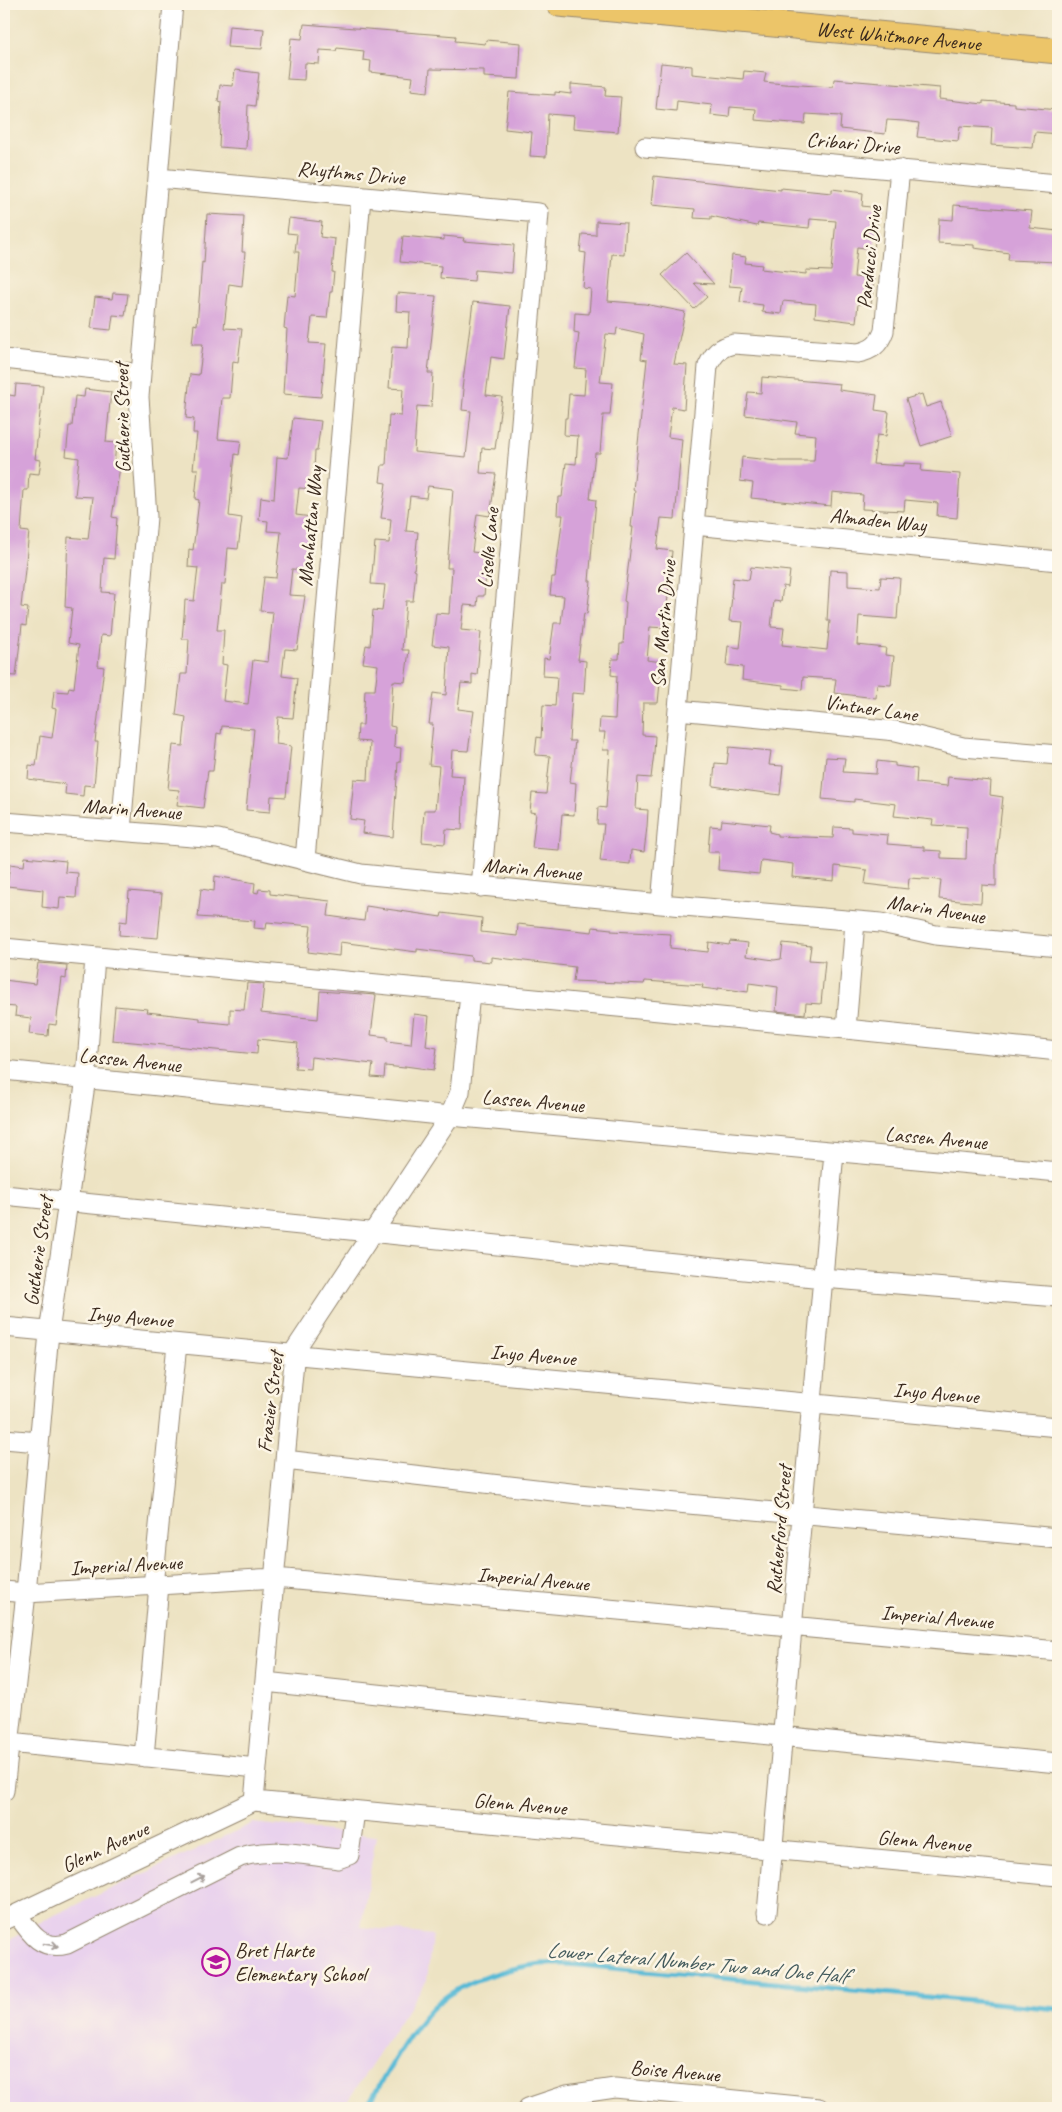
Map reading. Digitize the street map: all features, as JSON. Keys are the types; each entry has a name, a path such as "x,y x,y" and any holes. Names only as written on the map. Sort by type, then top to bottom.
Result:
{"main road":[{"name":"West Whitmore Avenue","path":"559,4 1058,52"}],"street":[{"name":"Gutherie Street","path":"121,831 147,517 140,426 141,374 174,4"},
{"name":"Cribari Drive","path":"644,147 1058,184"},
{"name":"Parducci Drive","path":"717,351 724,346 734,344 858,353 869,351 875,346 884,331 900,170"},
{"name":"Rhythms Drive","path":"158,178 539,213"},
{"name":"Manhattan Way","path":"305,860 361,197"},
{"name":"Liselle Lane","path":"481,887 539,213"},
{"name":"San Martin Drive","path":"661,904 708,366 717,351"},
{"path":"4,359 141,374"},
{"name":"Almaden Way","path":"694,525 1058,561"},
{"name":"Vintner Lane","path":"678,710 896,731 963,747 1058,755"},
{"name":"Marin Avenue","path":"4,822 218,838 361,874 661,904 881,923 936,935 1058,947"},
{"path":"846,1029 855,922"},
{"path":"4,948 1058,1051"},
{"name":"Gutherie Street","path":"4,1791 26,1593 49,1332 86,1078 95,957"},
{"name":"Frazier Street","path":"254,1801 295,1350 450,1116 460,1092 470,994"},
{"name":"Lassen Avenue","path":"4,1070 450,1116 1058,1172"},
{"name":"Rutherford Street","path":"767,1912 794,1626 834,1152"},
{"path":"4,1195 823,1278 1058,1297"},
{"name":"Inyo Avenue","path":"4,1327 1058,1426"},
{"path":"144,1757 156,1585 177,1344"},
{"path":"4,1439 39,1442"},
{"path":"285,1460 580,1494 1058,1538"},
{"name":"Imperial Avenue","path":"4,1590 26,1593 275,1578 1058,1651"},
{"path":"265,1682 677,1726 1058,1762"},
{"path":"7,1754 144,1757 257,1768"},
{"name":"Glenn Avenue","path":"10,1917 254,1801 1058,1876"},
{"path":"10,1917 42,1943 58,1946 78,1940 247,1855 269,1851 338,1860 349,1855 355,1811"},
{"name":"Boise Avenue","path":"528,2108 567,2095 615,2088 820,2108"}],"shaded area":[{"name":"Bret Harte Elementary School","path":"253,1823 376,1836 361,1927 432,1935 427,1980 343,2108 4,2108 4,1943 46,1919"}],"building":[{"path":"304,24 456,36 455,41 485,44 486,40 521,43 519,79 484,77 484,70 430,69 428,92 411,90 413,77 370,72 371,61 363,60 364,51 337,48 336,51 320,50 319,64 305,63 304,80 287,79 291,38 302,39"},
{"path":"229,26 264,29 262,49 227,47"},
{"path":"661,63 692,66 692,74 743,79 744,71 766,73 764,82 784,84 833,87 834,79 940,88 939,99 983,104 983,101 1014,103 1014,106 1058,110 1058,134 1035,132 1033,148 991,145 992,128 960,126 958,141 917,137 919,123 904,121 887,120 885,134 840,129 841,116 806,114 805,124 755,120 756,109 730,107 729,117 711,115 712,105 677,101 676,111 656,109"},
{"path":"235,70 259,73 255,106 248,105 246,149 219,147 221,102 218,101 220,85 233,86"},
{"path":"571,84 606,87 605,96 621,97 618,132 573,128 574,116 548,114 546,157 530,156 532,132 505,129 509,92 555,95 555,92 571,94"},
{"path":"654,176 781,190 781,188 832,193 832,189 863,193 862,206 879,208 874,249 857,247 854,277 874,279 871,305 858,304 856,322 815,317 816,304 783,301 781,314 762,312 763,305 740,302 742,287 729,286 732,255 746,257 745,263 762,265 761,269 806,274 806,270 831,271 836,221 810,219 809,228 758,223 757,226 711,216 711,219 694,218 695,209 651,205"},
{"path":"954,205 1032,211 1030,228 1058,231 1058,262 1008,260 1009,253 974,248 974,245 938,243 939,219 953,220"},
{"path":"207,214 244,216 242,252 245,252 242,286 229,284 224,328 242,329 238,362 233,361 230,398 222,398 218,439 241,441 239,455 235,454 229,516 242,518 238,549 228,548 225,584 222,584 217,630 224,630 222,664 227,665 223,701 248,704 253,660 268,662 273,612 260,611 264,577 276,578 281,532 267,531 268,521 259,520 261,497 274,499 277,457 288,458 293,418 321,421 317,451 315,451 313,489 299,488 296,515 312,517 305,570 292,569 289,595 305,596 297,650 285,649 282,676 297,678 293,718 278,717 276,744 291,746 286,797 271,796 270,812 246,810 254,729 222,726 221,734 217,733 213,771 208,771 203,808 177,805 179,790 168,789 173,745 183,746 186,717 176,715 181,674 187,674 189,639 182,639 185,600 194,601 198,568 188,567 189,549 193,550 199,500 195,499 198,469 193,469 197,433 193,433 194,419 186,418 190,374 199,375 203,344 192,344 194,324 197,325"},
{"path":"289,218 322,222 320,237 335,239 332,292 330,292 327,318 312,317 309,343 326,344 321,397 283,394 287,329 284,328 287,295 295,296 299,252 295,252 297,234 287,233"},
{"path":"596,221 626,223 624,255 612,254 608,301 645,304 685,312 674,364 687,365 684,409 672,407 668,437 682,439 675,519 661,518 657,549 672,551 665,628 650,627 647,660 662,662 658,703 643,703 642,735 655,736 651,778 638,777 636,809 648,810 647,827 644,852 631,850 630,864 600,861 604,824 597,824 598,807 606,808 610,750 603,750 605,732 599,732 600,718 615,719 617,676 611,675 612,659 619,659 620,644 623,644 626,602 624,601 633,527 631,527 635,490 633,490 647,360 641,359 644,334 617,328 616,335 606,334 600,382 613,383 610,415 603,415 600,453 595,453 590,499 596,500 589,581 591,581 587,614 584,613 578,660 586,661 584,694 572,693 569,741 575,741 570,782 576,783 574,815 562,814 559,850 532,848 536,813 530,812 532,793 546,794 550,756 535,755 537,737 541,738 543,705 555,706 557,677 543,676 544,658 549,659 554,623 561,623 564,596 550,595 552,577 555,577 563,515 557,515 558,497 562,497 566,463 576,464 578,436 564,435 565,418 567,418 569,394 584,395 586,369 575,368 579,333 574,332 575,313 589,314 591,289 583,288 586,253 580,252 582,234 596,235"},
{"path":"403,236 444,240 444,236 464,238 463,241 514,245 512,273 475,270 474,281 440,278 441,266 400,262"},
{"path":"686,253 714,284 694,283 707,297 694,309 662,275"},
{"path":"113,293 128,294 125,316 113,315 111,330 91,328 95,297 112,299"},
{"path":"397,293 436,296 428,373 433,373 431,407 417,406 414,452 466,457 471,411 462,410 464,389 462,389 473,302 510,306 504,359 491,357 486,395 502,397 495,449 482,448 480,473 496,474 490,516 477,514 472,552 488,554 484,596 478,596 477,606 464,605 461,630 481,632 477,675 472,674 472,684 461,683 458,709 474,711 468,751 452,750 450,775 464,776 462,830 446,829 445,844 422,842 424,810 435,810 439,766 429,765 433,724 429,724 433,693 446,695 449,647 432,645 436,613 449,614 452,568 447,568 453,489 428,486 426,498 410,496 406,531 418,532 413,601 406,601 402,650 409,650 405,682 393,681 390,726 395,727 394,747 401,748 400,762 398,762 393,837 362,833 364,821 350,819 354,779 368,780 370,742 357,741 358,725 363,725 365,690 375,690 378,665 363,663 366,645 370,646 373,610 382,611 385,585 371,584 375,542 389,543 391,519 381,518 386,483 380,482 382,465 386,465 389,415 401,416 403,389 389,388 392,347 408,348 410,312 396,311"},
{"path":"762,377 840,384 839,390 877,395 875,410 889,412 886,436 877,435 873,464 904,466 904,463 922,464 921,471 960,474 957,518 937,516 938,503 905,500 904,511 862,509 863,495 832,492 831,506 751,498 753,483 740,481 742,457 778,461 814,461 816,435 795,433 797,422 745,415 748,392 761,393"},
{"path":"16,384 43,386 35,459 41,460 39,474 29,473 28,490 24,490 21,531 29,532 21,607 28,608 26,626 22,625 16,676 4,675 4,394 15,396"},
{"path":"85,389 111,392 106,442 116,443 114,467 120,467 112,517 117,518 114,559 104,558 102,592 114,593 110,636 101,635 98,666 104,667 95,742 98,742 94,786 84,785 83,796 65,794 66,784 28,779 29,765 36,766 40,736 52,738 56,709 52,708 54,691 68,692 69,687 74,688 79,645 68,643 72,608 65,607 68,537 88,539 93,497 75,496 79,458 66,456 75,396 84,397"},
{"path":"922,394 926,407 941,402 952,436 921,446 906,399"},
{"path":"751,567 790,571 788,587 783,586 781,602 774,601 771,627 784,628 782,645 827,650 830,621 827,621 830,570 848,571 848,586 880,588 881,577 900,578 897,619 859,616 857,645 886,648 885,655 894,656 891,685 877,684 876,698 834,693 836,679 803,677 802,690 783,688 783,685 742,680 743,667 726,665 728,646 740,648 743,622 729,621 733,578 749,580"},
{"path":"729,747 771,751 769,765 783,766 780,795 713,786 715,763 727,764"},
{"path":"826,757 845,758 843,772 876,774 877,761 895,763 895,766 917,769 916,783 947,786 948,777 991,781 990,795 1003,797 996,860 996,886 982,885 981,903 939,899 941,880 909,878 908,889 865,884 867,870 835,866 834,881 792,877 793,864 761,860 759,874 718,870 719,852 708,852 710,826 721,827 722,820 770,825 769,832 777,834 777,836 833,838 834,827 852,828 852,832 888,835 887,844 924,847 924,850 941,851 941,858 966,859 967,827 932,825 933,820 894,816 896,804 854,799 854,802 822,799"},
{"path":"25,857 66,861 65,872 78,873 76,898 60,897 59,909 42,907 43,890 7,886 10,864 24,866"},
{"path":"215,876 255,883 254,892 258,893 259,889 270,890 270,894 330,901 328,916 364,921 366,906 441,917 442,913 482,918 481,932 517,936 518,924 592,932 593,927 611,929 611,931 671,934 670,948 708,952 709,942 729,945 730,941 748,943 746,956 774,960 781,959 783,943 811,946 809,960 825,961 821,1004 806,1003 805,1014 776,1011 778,987 749,983 748,992 702,988 703,985 645,981 644,984 573,981 575,967 491,957 491,962 471,960 471,956 417,949 417,952 340,942 339,956 308,952 311,926 267,922 266,929 254,928 255,921 198,917 201,889 214,891"},
{"path":"129,891 162,894 158,938 119,935 120,921 127,922"},
{"path":"38,963 67,965 66,979 62,978 56,1025 49,1024 48,1036 29,1034 31,1018 15,1016 16,1007 4,1006 4,980 35,984"},
{"path":"247,983 264,984 261,1013 318,1019 320,991 376,995 371,1035 387,1037 387,1041 411,1044 414,1014 429,1016 426,1046 437,1048 434,1070 405,1066 405,1068 385,1066 384,1078 371,1077 373,1064 311,1057 310,1069 295,1068 298,1043 258,1039 257,1054 112,1040 115,1006 148,1009 147,1012 200,1018 200,1021 230,1024 230,1009 244,1010"}],"waterway":[{"name":"Lower Lateral Number Two and One Half","path":"366,2108 409,2037 439,2002 461,1987 487,1976 541,1964 579,1965 1058,2009"}],"place":[{"name":"Bret Harte Elementary School","path":"216,1962"}]}
